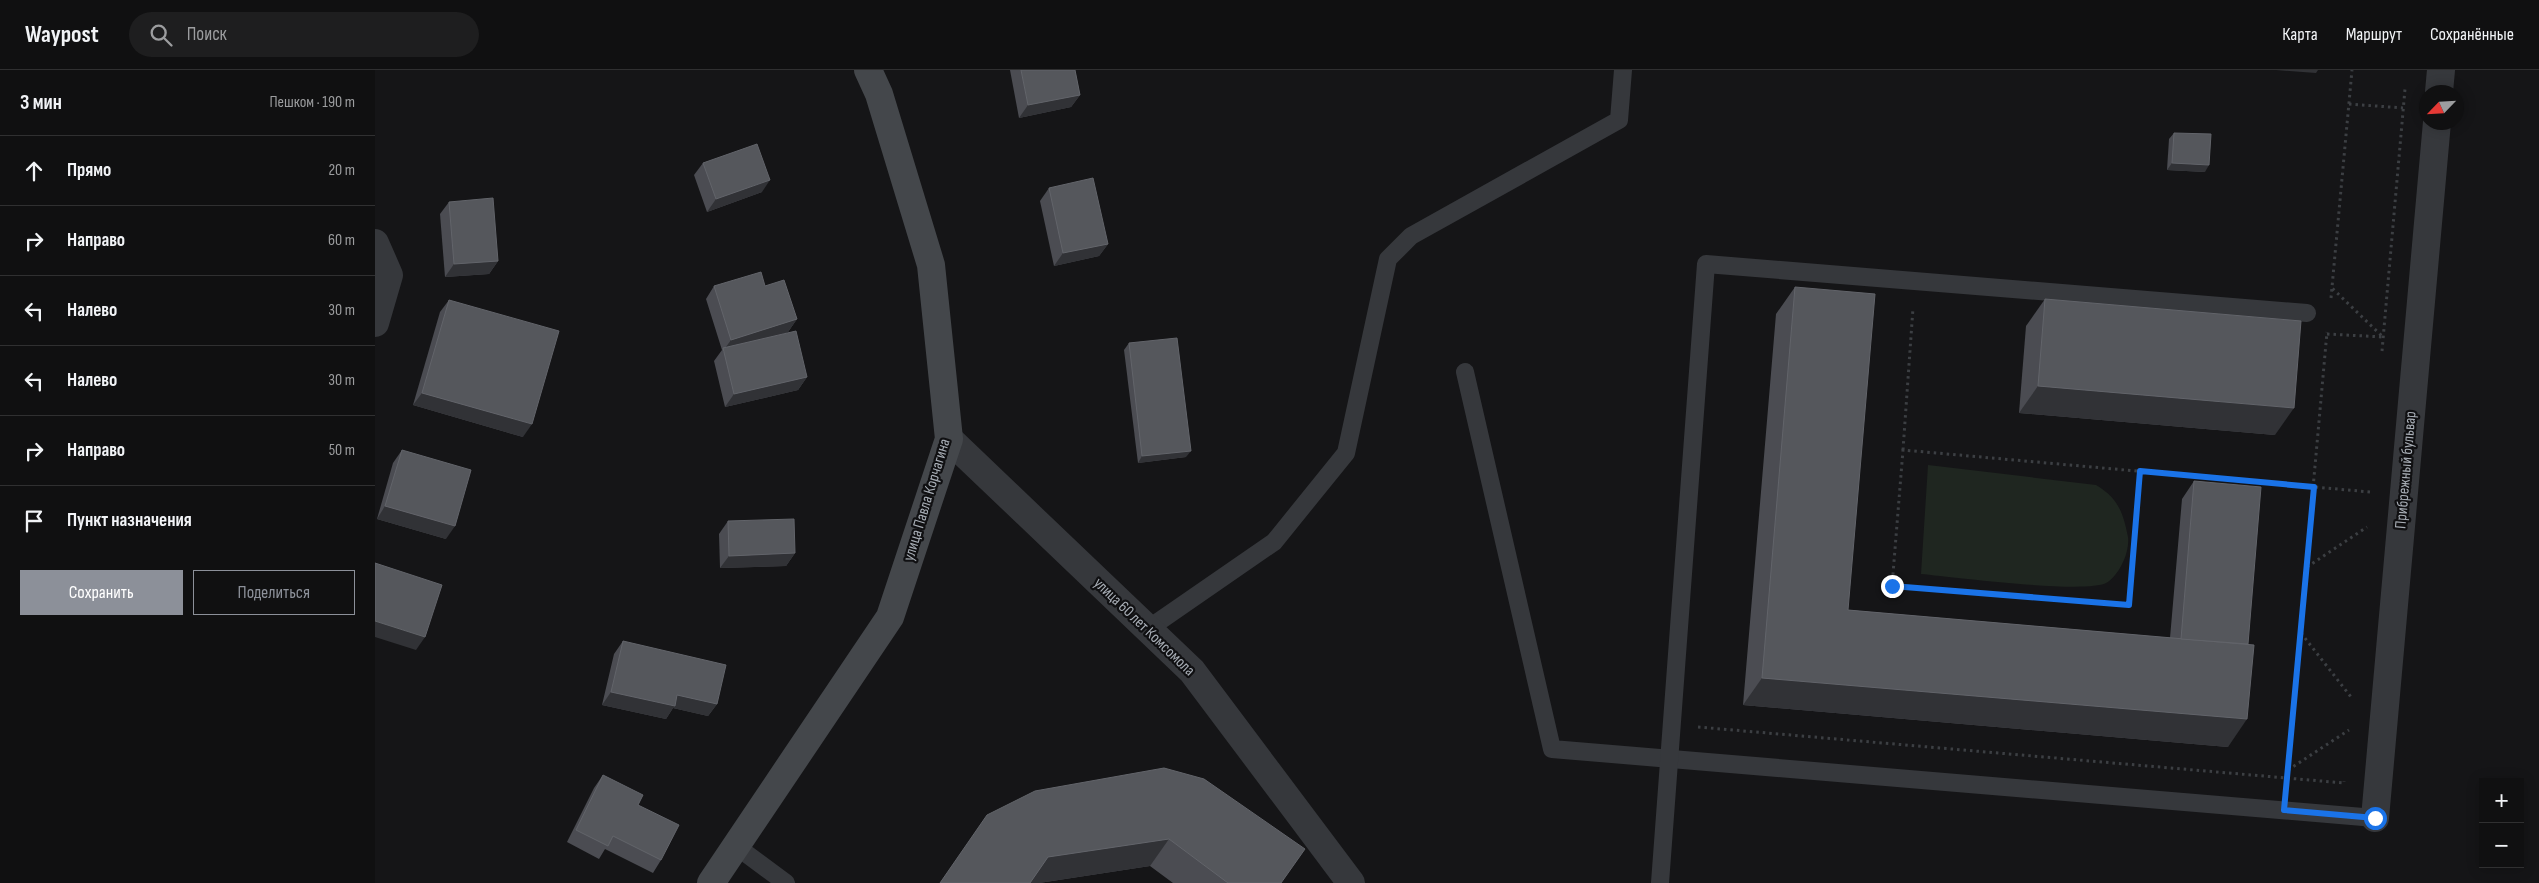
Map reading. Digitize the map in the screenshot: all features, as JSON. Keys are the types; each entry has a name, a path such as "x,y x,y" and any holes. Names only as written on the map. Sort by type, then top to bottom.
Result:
{"main road":[{"name":"улица Павла Корчагина","path":"711,883 890,617 949,439 931,265 879,94 868,70"}],"street":[{"path":"2440,85 2441,70"},
{"name":"Прибрежный бульвар","path":"2375,818 2436,130"},
{"path":"375,243 389,275 375,323"},
{"name":"улица 60 лет Комсомола","path":"949,439 1191,671 1351,883"}],"lane":[{"path":"1148,629 1274,542 1346,453 1388,259 1411,236 1619,120 1623,70"},
{"path":"1660,883 1705,264 2307,314"},
{"path":"1465,372 1552,749 2375,818"},
{"path":"735,846 786,883"}],"path":[{"path":"2330,306 2352,70"},
{"path":"2381,356 2405,80"},
{"path":"2349,104 2403,108"},
{"path":"1915,282 1892,586 2129,605 2140,471"},
{"path":"2332,288 2383,337"},
{"path":"2284,810 2328,324"},
{"path":"2327,334 2383,337"},
{"path":"1903,450 2370,492"},
{"path":"2369,500 2370,482"},
{"path":"2366,536 2367,518"},
{"path":"2306,568 2367,527"},
{"path":"2300,632 2351,697"},
{"path":"2351,706 2352,688"},
{"path":"2348,739 2349,722"},
{"path":"1672,724 2344,783 2345,774"},
{"path":"2288,771 2349,730"}],"shaded area":[{"path":"1928,465 2096,485 2110,495 2118,506 2124,520 2128,543 2123,563 2111,580 2093,586 2046,586 1921,574"}],"building":[{"path":"1021,70 1075,70 1080,95 1028,105"},
{"path":"2174,133 2211,134 2209,165 2172,163"},
{"path":"757,144 770,180 716,199 703,163"},
{"path":"1093,178 1108,244 1063,253 1049,188"},
{"path":"493,198 498,261 454,264 449,202"},
{"path":"761,272 765,286 784,280 797,319 731,340 714,286"},
{"path":"1795,287 1875,294 1848,610 2254,645 2247,719 1762,678"},
{"path":"2045,299 2301,321 2294,408 2038,386"},
{"path":"449,300 559,331 532,424 422,393"},
{"path":"796,331 807,377 734,394 723,348"},
{"path":"1177,338 1191,451 1142,456 1129,343"},
{"path":"402,450 471,470 455,526 385,506"},
{"path":"2194,481 2261,487 2248,644 2181,639"},
{"path":"794,519 795,553 729,556 728,521"},
{"path":"375,563 442,585 425,637 375,621"},
{"path":"623,641 726,665 717,704 677,695 675,706 611,692"},
{"path":"1164,768 1204,779 1305,849 1281,883 1228,883 1169,839 1048,857 1030,883 940,883 987,815 1035,791"},
{"path":"603,775 643,795 638,805 679,825 661,860 613,836 608,846 576,830"}],"route":[{"path":"1892,586 2129,605 2140,471 2314,487 2284,810 2375,818"}]}
